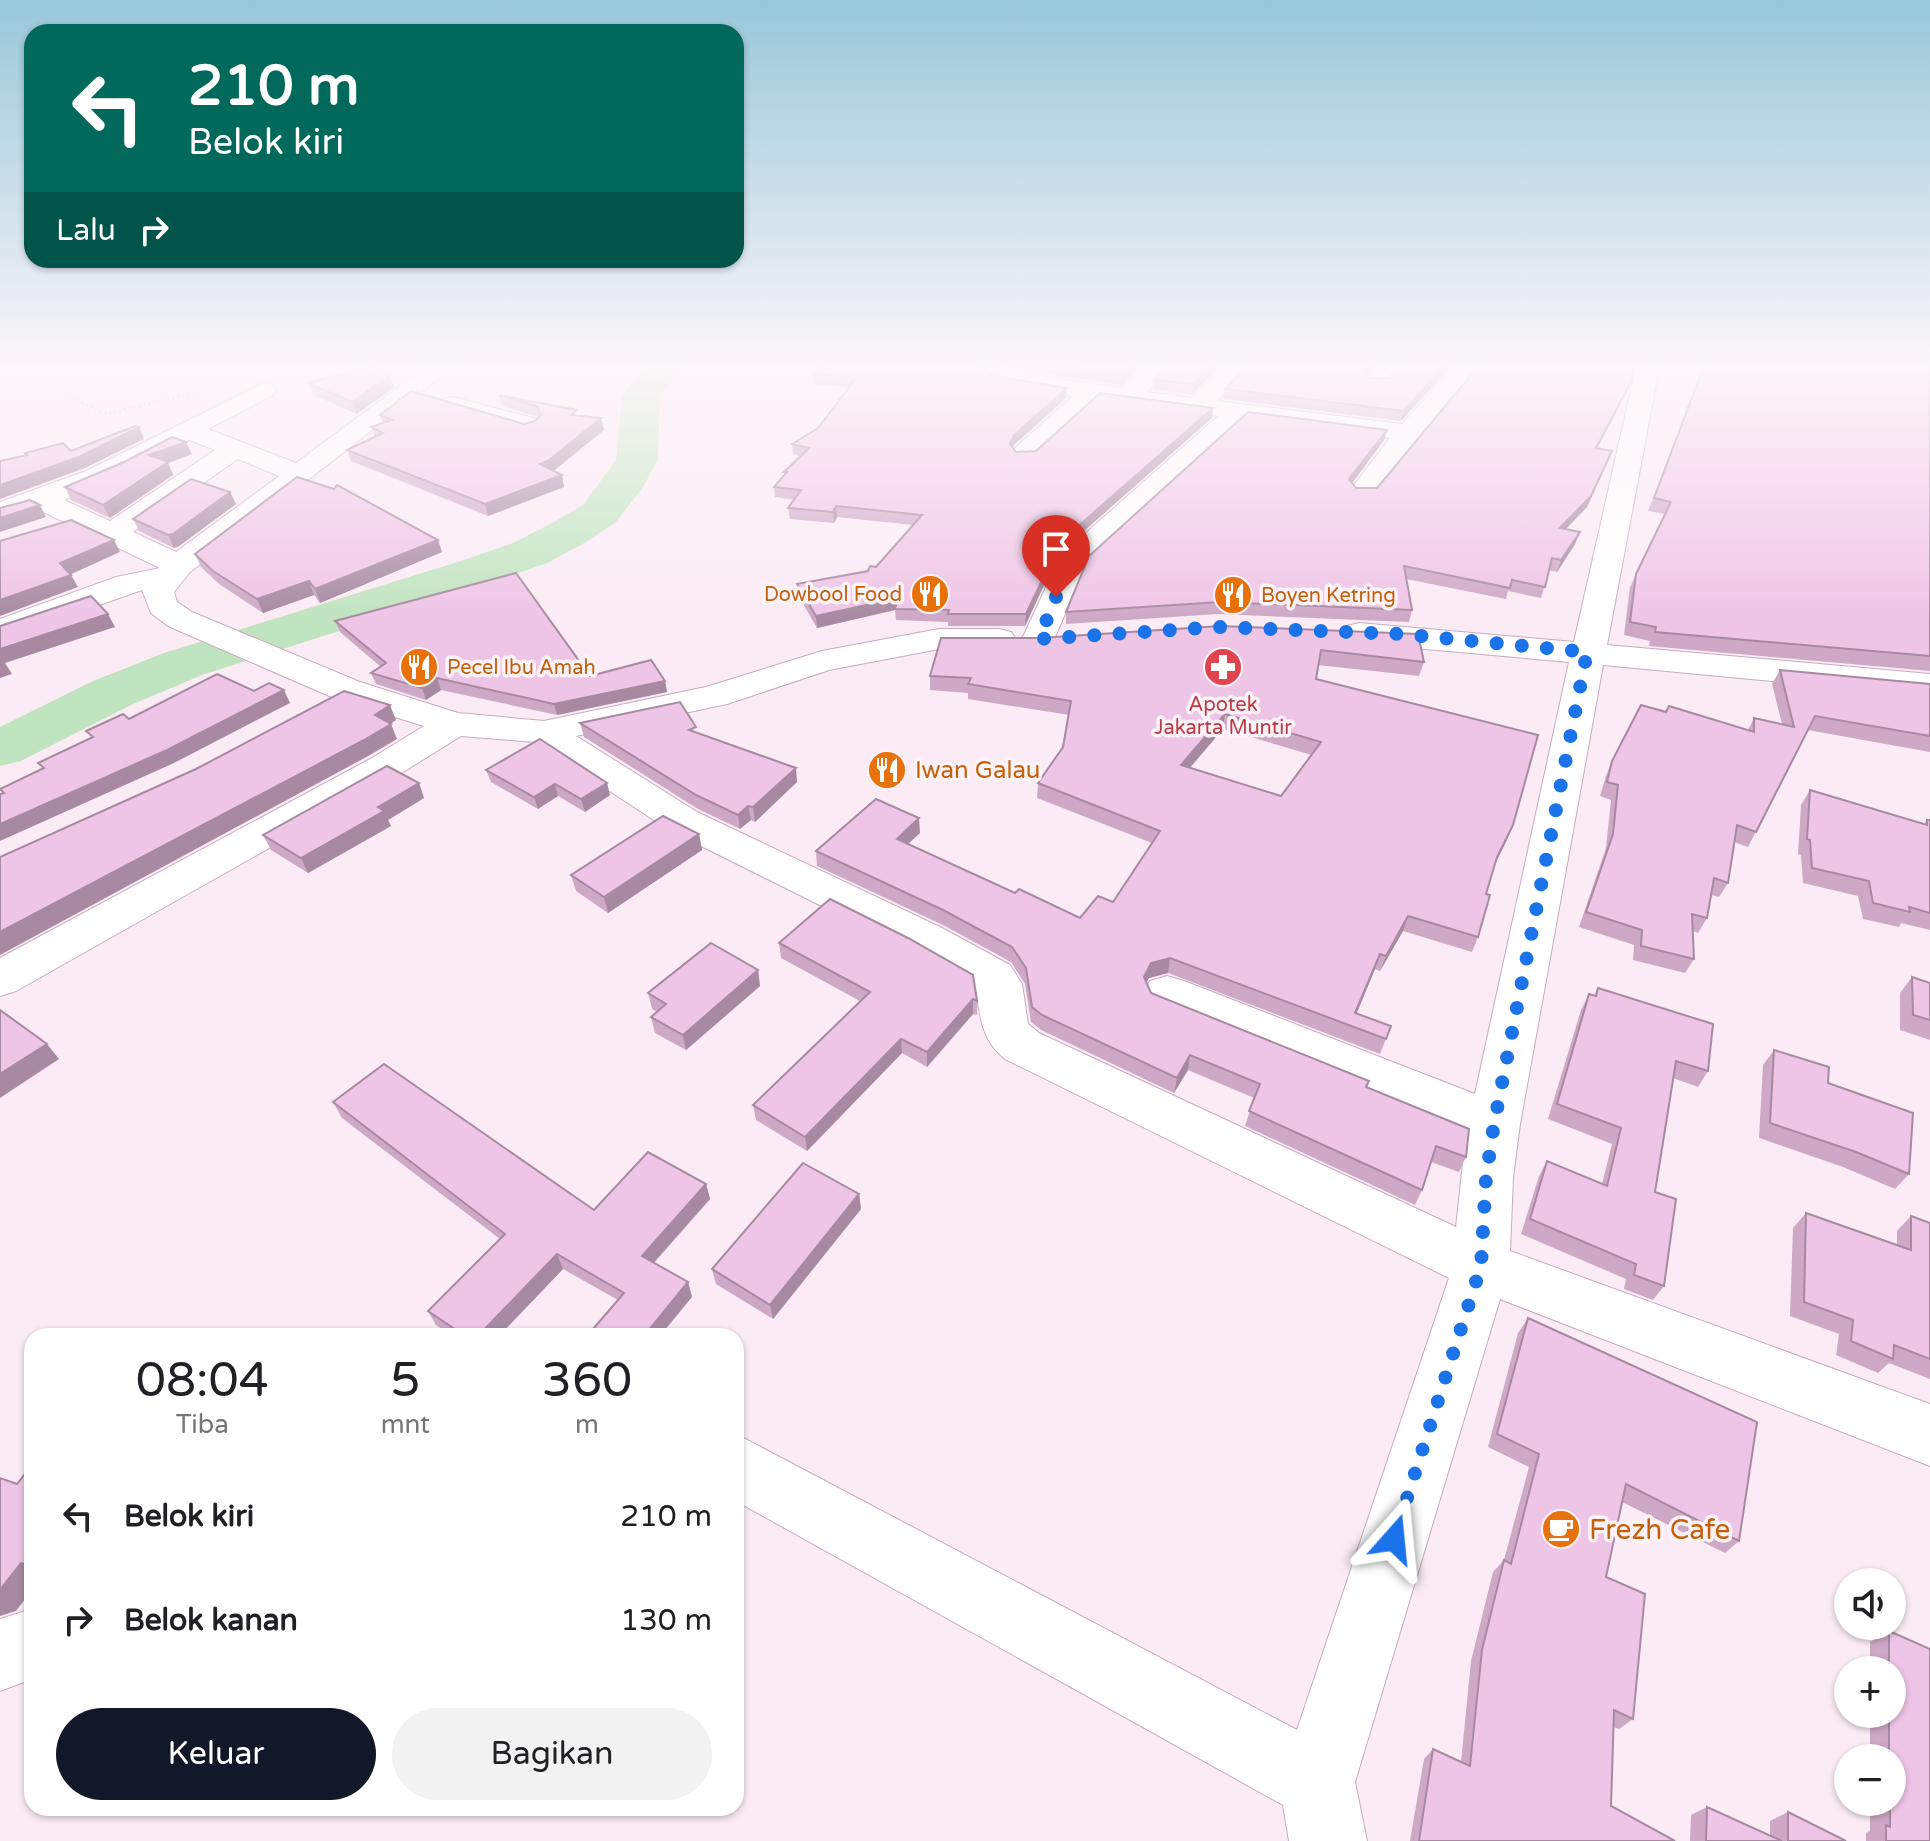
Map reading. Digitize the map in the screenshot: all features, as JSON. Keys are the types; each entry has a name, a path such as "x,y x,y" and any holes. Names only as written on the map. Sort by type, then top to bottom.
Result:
{"street":[{"path":"0,503 0,511 42,501 131,463 155,449"},
{"path":"111,534 235,449 297,473"},
{"path":"330,449 173,571 158,591 162,606 180,619 347,690 454,724 544,732 714,696 822,661 939,639 1054,638 1072,562 1197,449"},
{"path":"1025,453 1029,449"},
{"path":"1364,490 1396,449"},
{"path":"744,1471 1322,1811 1481,1266 1486,1178 1494,1124 1587,652 1631,449"},
{"path":"42,501 111,534 173,571"},
{"path":"45,531 80,519"},
{"path":"0,630 127,584 173,571"},
{"path":"1324,631 1400,634 1930,685"},
{"path":"308,712 347,690"},
{"path":"0,979 174,886 454,724"},
{"path":"544,732 683,821 926,939 985,971 999,984 1006,1033 1013,1043 1481,1266 1930,1435"},
{"path":"1167,993 1494,1124"},
{"path":"0,1655 24,1647"}],"building":[{"path":"41,449 95,449 0,485 0,461"},
{"path":"149,449 166,449 149,455 168,462 103,505 65,487"},
{"path":"563,449 540,464 562,475 485,504 347,450"},
{"path":"808,449 1014,449 1016,452 1038,449 1166,449 1060,542 1026,614 948,614 949,610 895,609 898,598 816,616 797,584 876,567 922,515 836,506 833,512 788,508 801,490 774,487 787,472 784,472"},
{"path":"1207,449 1372,449 1349,479 1356,488 1377,488 1410,449 1612,451 1591,496 1560,528 1580,532 1561,560 1552,558 1545,587 1512,580 1510,588 1404,566 1412,610 1220,602 1066,612 1089,556"},
{"path":"1673,449 1930,449 1930,656 1655,632 1656,627 1630,622 1636,574 1671,502 1654,498"},
{"path":"297,477 334,489 337,485 438,540 315,589 309,581 257,599 213,571 195,554"},
{"path":"191,479 230,492 173,534 168,535 133,519"},
{"path":"30,500 40,505 0,518 0,508"},
{"path":"71,520 114,540 60,563 71,575 0,600 0,541"},
{"path":"516,573 590,676 651,660 665,681 554,704 437,678 422,688 371,673 386,663 335,621"},
{"path":"91,596 108,614 0,649 0,626"},
{"path":"1220,626 1418,634 1424,662 1321,650 1316,679 1538,735 1513,825 1497,857 1486,894 1490,895 1478,937 1408,916 1386,956 1380,954 1355,1013 1391,1026 1386,1039 1170,958 1151,963 1144,977 1151,993 1369,1081 1366,1087 1469,1129 1466,1157 1436,1146 1422,1190 1249,1111 1260,1084 1190,1055 1177,1078 1042,1015 1032,1007 1026,968 1012,947 943,910 816,851 876,799 919,818 897,839 1015,893 1019,889 1080,918 1098,896 1113,902 1160,831 1038,783 1063,747 1071,701 968,684 971,678 930,676 941,638 1040,638","holes":["1225,714 1321,742 1281,796 1181,765"]},
{"path":"1780,670 1930,684 1930,736 1815,716 1756,832 1737,825 1728,883 1714,878 1707,918 1692,914 1694,959 1641,946 1642,930 1586,912 1613,834 1618,785 1607,782 1612,761 1641,705 1666,712 1669,706 1754,732 1754,718 1794,727"},
{"path":"217,674 254,691 269,683 284,690 167,750 0,824 0,794 4,793 0,789 44,768 38,763 93,737 86,731 123,714 129,719"},
{"path":"344,691 390,705 375,715 391,724 0,932 0,857 196,769"},
{"path":"680,702 696,727 689,730 796,768 753,807 748,806 738,815 696,795 580,723"},
{"path":"540,739 607,783 581,799 555,784 534,797 486,770"},
{"path":"387,766 419,783 378,807 384,811 301,858 263,835"},
{"path":"1810,790 1927,825 1927,820 1930,820 1930,913 1909,907 1910,912 1873,903 1869,881 1812,868 1810,840 1807,839"},
{"path":"663,816 699,834 604,897 571,875"},
{"path":"830,899 973,975 977,1001 973,999 927,1052 901,1039 805,1137 753,1105 870,992 779,943"},
{"path":"711,943 758,970 683,1035 651,1017 666,1004 648,993"},
{"path":"1912,977 1930,983 1930,1020 1913,1015"},
{"path":"1598,988 1713,1024 1708,1071 1676,1061 1655,1192 1676,1199 1664,1286 1634,1275 1636,1264 1530,1219 1547,1161 1607,1186 1621,1128 1557,1104 1589,994 1596,996"},
{"path":"0,1010 47,1044 0,1074"},
{"path":"1774,1050 1829,1067 1828,1083 1913,1113 1909,1174 1770,1123"},
{"path":"384,1064 594,1210 648,1152 706,1184 642,1256 688,1282 651,1328 594,1328 624,1293 557,1254 486,1328 453,1328 428,1311 505,1234 333,1102"},
{"path":"803,1163 859,1194 770,1305 712,1269"},
{"path":"1806,1213 1911,1250 1911,1216 1930,1223 1930,1359 1894,1345 1893,1359 1851,1341 1853,1320 1804,1302"},
{"path":"1528,1318 1757,1422 1739,1541 1626,1484 1606,1577 1645,1594 1633,1719 1614,1710 1611,1806 1675,1841 1419,1841 1433,1749 1470,1766 1482,1650 1504,1560 1511,1564 1539,1454 1497,1434"},
{"path":"24,1475 24,1564 21,1563 0,1590 0,1478 17,1484"},
{"path":"1906,1638 1930,1649 1930,1841 1886,1841 1886,1825 1890,1827 1890,1816 1906,1816 1906,1744 1889,1744 1889,1728 1906,1728 1906,1656 1889,1656 1889,1640"},
{"path":"1707,1807 1782,1841 1706,1841"},
{"path":"1788,1812 1846,1841 1788,1841"}],"waterway":[{"path":"0,749 112,693 183,664 530,553 600,513 637,460 638,449"}],"place":[{"name":"Dowbool Food","path":"930,594"},
{"name":"Boyen Ketring","path":"1233,595"},
{"name":"Pecel Ibu Amah","path":"419,667"},
{"name":"Apotek Jakarta Muntir","path":"1223,667"},
{"name":"Iwan Galau","path":"887,770"},
{"name":"Frezh Cafe","path":"1561,1529"}],"route":[{"path":"1056,597 1039,639 1218,627 1400,634 1587,652 1494,1124 1486,1178 1481,1266 1394,1539"}]}
